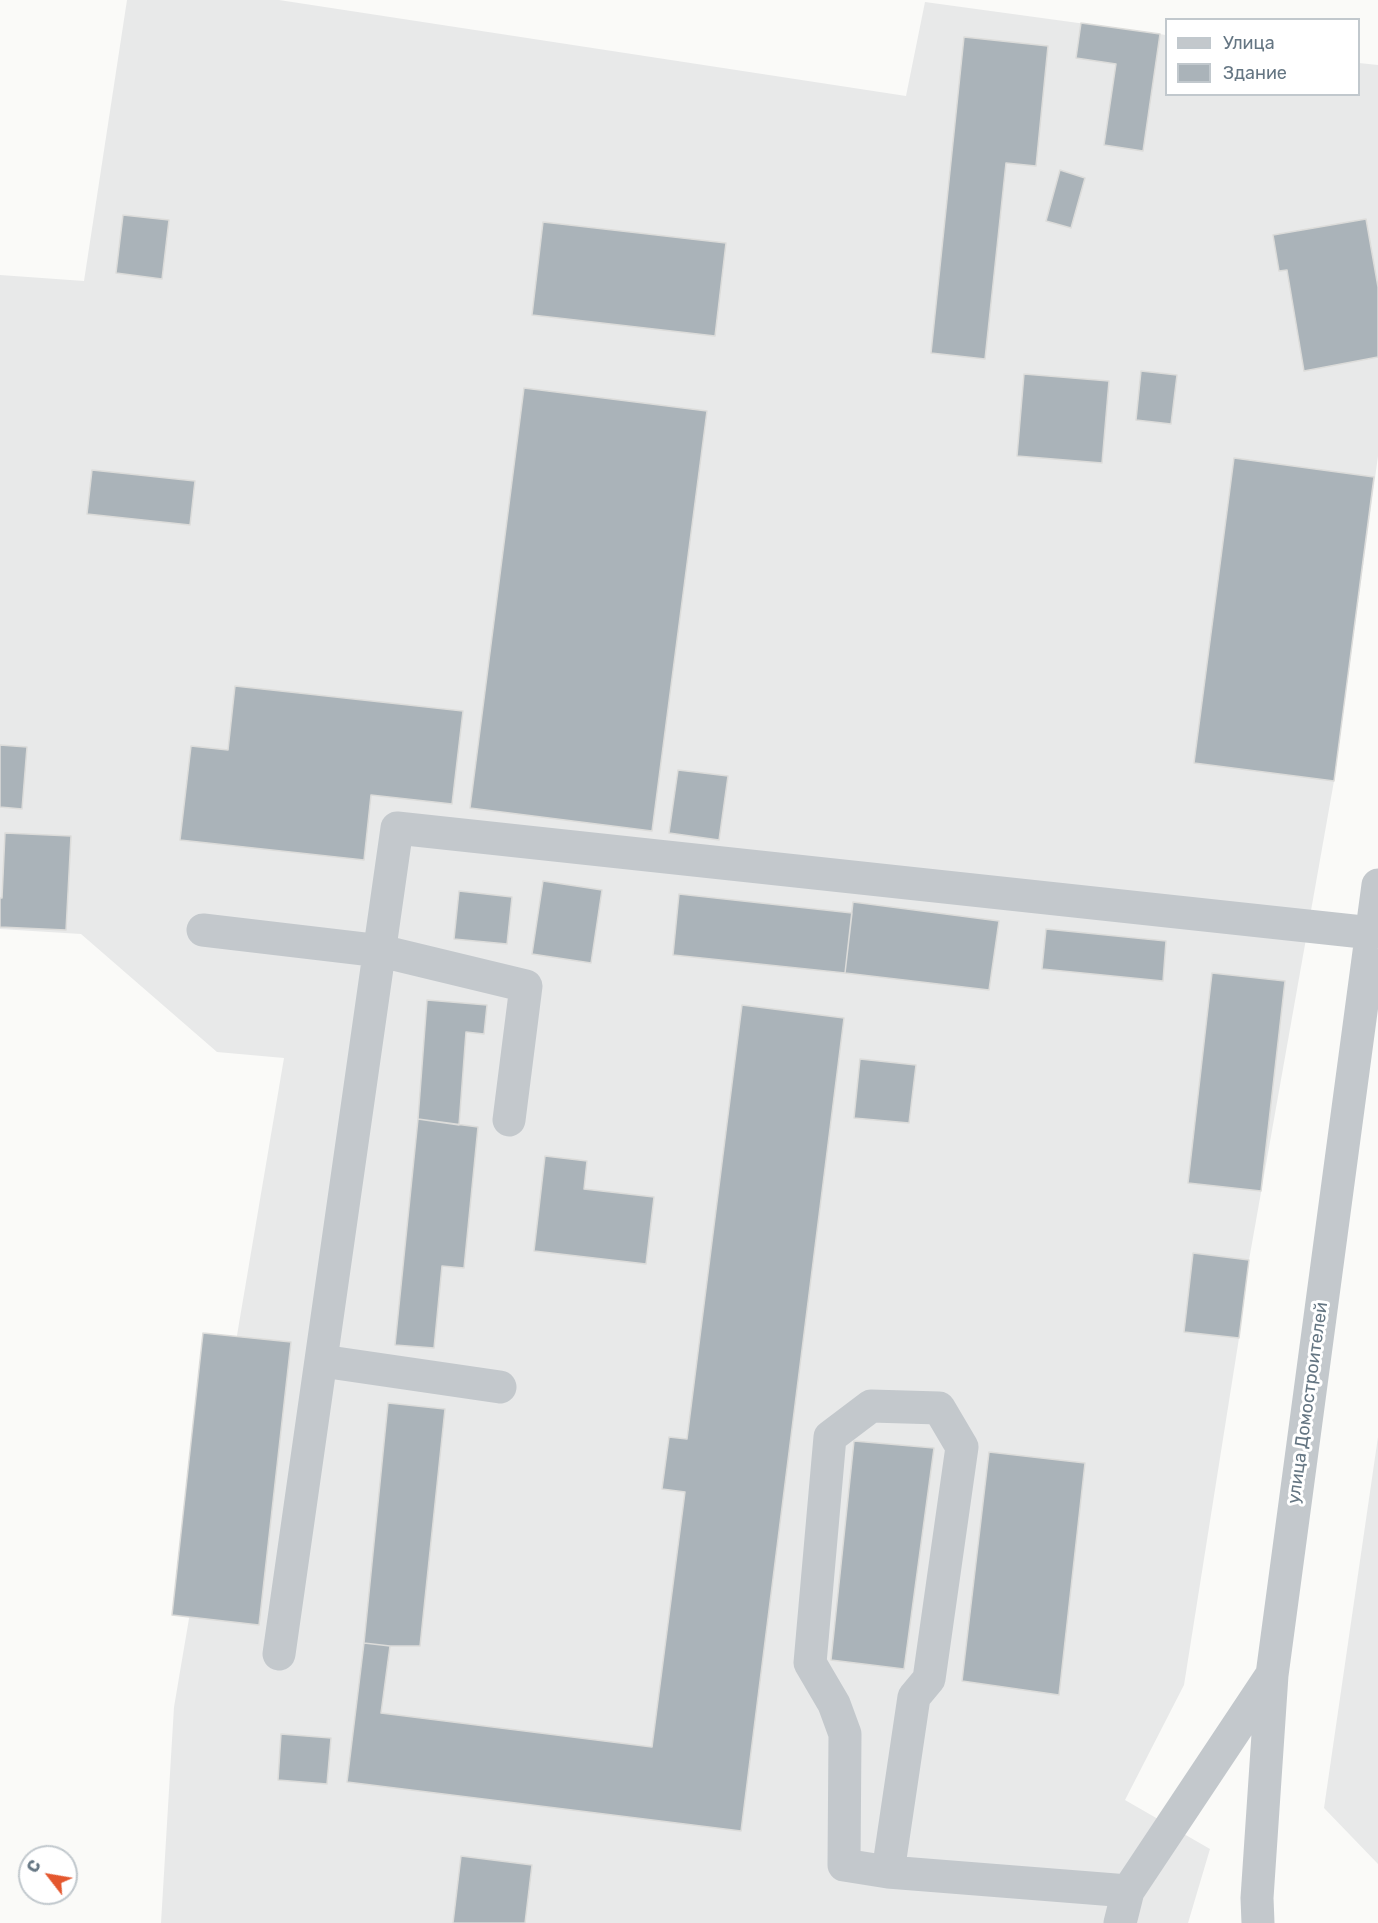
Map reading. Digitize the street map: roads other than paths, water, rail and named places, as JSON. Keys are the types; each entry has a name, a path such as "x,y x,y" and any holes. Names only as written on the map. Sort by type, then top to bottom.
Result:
{"street":[{"path":"279,1654 398,828 1371,933"},
{"name":"улица Домостроителей","path":"1258,1923 1257,1898 1272,1674 1378,885"},
{"path":"203,930 381,951 526,986 509,1120"},
{"path":"322,1360 500,1387"},
{"path":"888,1872 914,1697 929,1679 962,1447 939,1408 871,1406 830,1437 810,1664 834,1704 845,1734 844,1864 888,1872 1128,1891"},
{"path":"1120,1923 1128,1891 1272,1674"}]}
